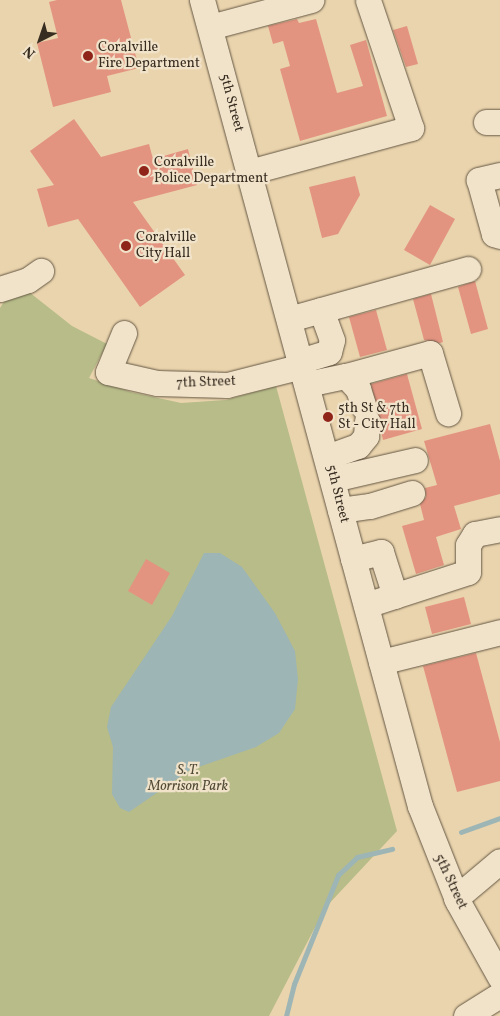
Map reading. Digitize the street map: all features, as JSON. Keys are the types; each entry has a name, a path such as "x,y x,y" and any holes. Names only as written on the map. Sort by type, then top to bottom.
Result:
{"street":[{"name":"5th Street","path":"202,0 420,806 456,898 491,942 500,977"},
{"path":"210,27 310,0"},
{"path":"249,172 411,128 368,0"},
{"path":"500,175 479,180 494,234 500,236"},
{"path":"289,319 468,269"},
{"path":"0,289 28,280 40,270"},
{"path":"303,370 329,352 332,340 321,310"},
{"name":"7th Street","path":"124,332 108,372 157,383 192,386 262,379 303,370"},
{"path":"303,370 346,376 430,353 448,413"},
{"path":"330,468 358,446 366,436 365,414 358,389 346,376"},
{"path":"330,468 415,460"},
{"path":"340,510 370,506 412,493"},
{"path":"366,604 468,572 468,545 475,534 500,529"},
{"path":"354,559 381,552 395,596"},
{"path":"381,662 500,632"},
{"path":"456,898 500,860"},
{"path":"466,1016 500,995"}],"green space":[{"name":"S. T. Morrison Park","path":"29,292 72,326 107,344 89,378 131,392 181,403 226,400 276,386 397,831 325,908 269,1016 0,1016 0,308 5,300"}],"water":[{"path":"204,553 220,553 242,567 275,613 295,651 298,679 295,709 279,733 256,747 190,770 129,812 120,808 112,794 113,747 107,727 111,707 172,616"}],"building":[{"name":"Coralville Fire Department","path":"57,0 121,0 139,68 107,76 111,92 53,107 37,43 58,38 49,2"},
{"path":"297,19 299,23 316,19 337,93 363,86 350,45 366,40 387,116 300,141 280,69 290,66 283,41 273,44 268,26"},
{"path":"407,26 418,64 406,67 393,30"},
{"path":"74,119 101,157 149,144 153,159 188,149 197,185 133,202 185,275 140,307 78,219 48,227 37,189 54,185 30,151"},
{"path":"355,176 360,195 338,234 322,238 309,187"},
{"path":"430,205 455,219 430,265 404,250"},
{"path":"475,281 488,329 471,334 458,287"},
{"path":"431,294 443,342 440,343 424,340 413,299"},
{"path":"376,310 387,350 360,357 349,317"},
{"path":"407,374 422,429 383,440 371,384"},
{"path":"490,424 500,461 500,494 454,506 461,529 436,537 444,565 416,574 402,526 424,520 420,504 426,497 425,488 437,485 424,441"},
{"path":"146,559 170,573 152,605 128,591"},
{"path":"464,597 471,624 432,634 425,607"},
{"path":"476,653 500,742 500,781 457,792 423,666"}],"waterway":[{"path":"461,832 500,818"},
{"path":"286,1016 294,984 338,875 357,857 392,849"}],"place":[{"name":"Coralville Fire Department","path":"88,56"},
{"name":"Coralville Police Department","path":"144,171"},
{"name":"Coralville City Hall","path":"126,246"},
{"name":"5th St & 7th St - City Hall","path":"328,417"}]}
